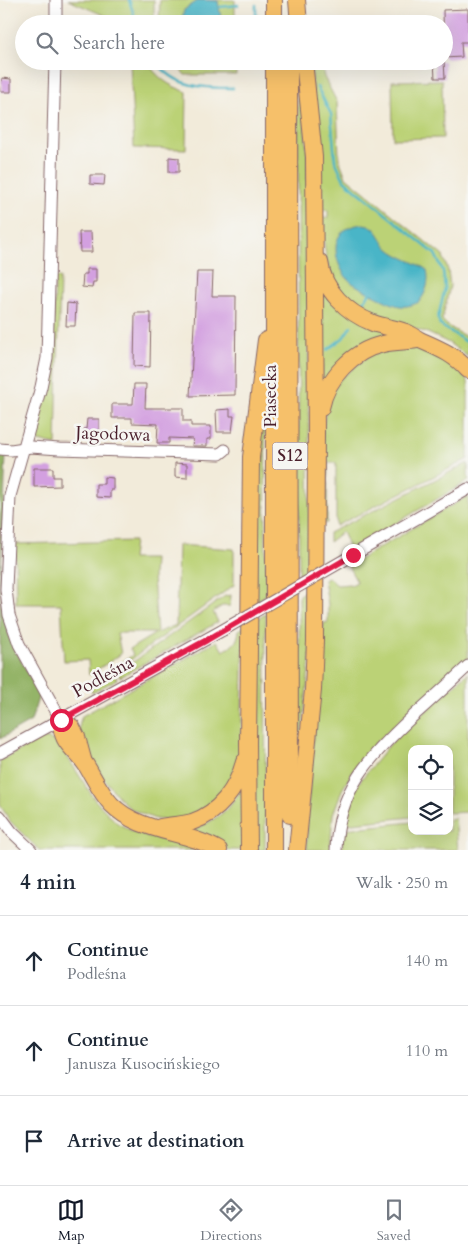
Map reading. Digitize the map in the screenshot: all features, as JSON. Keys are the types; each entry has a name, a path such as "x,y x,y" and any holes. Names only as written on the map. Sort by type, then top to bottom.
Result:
{"highway":[{"path":"274,0 274,15"},
{"path":"289,0 289,15"},
{"path":"297,0 298,15"},
{"name":"Piasecka","path":"274,70 274,850"},
{"name":"Piasecka","path":"289,70 290,850"},
{"path":"297,850 313,690 316,432 314,157 305,70"},
{"path":"314,220 320,269 339,302 347,309 370,322 408,333 451,354 468,370"},
{"path":"249,850 248,743 251,458 259,384 274,281"},
{"path":"316,432 322,400 329,385 344,365 365,350 375,346 390,342 421,340"},
{"path":"61,720 61,733 69,746 85,764 102,793 118,811 137,822 196,840 218,850"},
{"path":"156,828 200,819 217,808 232,791 240,777 248,743"}],"street":[{"path":"56,0 56,15"},
{"path":"55,70 47,358 41,387 14,481 10,504 6,579 8,609 19,644 61,720"},
{"name":"Jagodowa","path":"0,449 31,447 59,450 220,454 225,450"},
{"name":"Podleśna","path":"0,753 224,630 468,489"},
{"path":"336,850 337,827 342,810 353,783 364,766 391,736 468,666"},
{"path":"0,816 12,832 31,850"}],"green space":[{"path":"68,0 154,0 154,15 104,15"},
{"path":"160,0 235,0 235,15 159,15"},
{"path":"130,70 153,70 163,80 187,92 186,149 134,148"},
{"path":"181,70 236,70 236,75 185,75"},
{"path":"312,70 323,70 324,77 337,102 339,159 346,177 443,256 448,270 450,286 442,320 448,326 468,338 468,357 449,343 428,333 370,315 341,293 332,278 326,258 321,218 328,218 328,210 321,210"},
{"path":"442,80 443,138 393,139 392,81"},
{"path":"298,94 302,94 307,151 310,569 299,576"},
{"path":"60,277 56,445 34,440 52,367 55,278"},
{"path":"320,286 396,336 322,384"},
{"path":"413,347 444,359 468,381 468,459 336,526 336,463 328,463 327,523 320,524 322,432 328,399 340,379 372,353"},
{"path":"265,399 266,595 255,602 256,466"},
{"path":"0,453 6,454 0,598"},
{"path":"468,463 468,481 350,550 342,532 329,542 329,533"},
{"path":"468,496 468,659 373,745 356,766 342,790 333,814 330,850 307,850 307,819 319,658 324,623 328,622 328,604 324,580 328,577 337,585 351,585 357,582 348,566"},
{"path":"134,541 132,559 154,559 153,576 157,633 176,625 178,545 234,549 234,585 114,672 117,679 92,693 92,682 133,655 130,649 156,633 117,633 121,654 89,675 88,660 64,661 61,604 16,604 15,544"},
{"path":"310,588 310,660 300,752 299,595"},
{"path":"231,595 230,606 222,606 213,612 218,622 120,677 118,673 225,596"},
{"path":"0,598 10,639 39,695 31,721 0,739"},
{"path":"266,614 265,850 254,850 255,620"},
{"path":"244,627 241,755 221,797 194,815 167,820 155,819 131,809 121,800 101,775 84,743 79,730 82,716 217,641 223,651 227,649 234,643 239,630"},
{"path":"468,673 468,812 453,813 453,745 408,745 408,817 343,824 354,791 392,742"},
{"path":"45,738 52,740 61,747 95,800 117,823 132,831 153,838 201,850 39,850 10,821 0,805 0,761"},
{"path":"243,786 243,850 228,850 222,844 187,832 220,815 232,803"},
{"path":"453,818 455,818 458,850 342,850 343,829 408,822 408,835 453,835"}],"water":[{"path":"199,0 218,1 220,15 183,15 184,10"},
{"path":"363,224 375,229 392,251 427,270 427,287 419,302 408,306 396,305 361,288 346,277 339,264 336,249 337,242 340,235 347,229"}],"building":[{"path":"468,9 468,42 461,42 462,57 453,58 453,15 443,15 443,10"},
{"path":"435,70 445,70 445,78 435,78"},
{"path":"2,78 11,79 11,92 1,92"},
{"path":"169,157 179,158 179,172 169,172"},
{"path":"90,175 105,175 104,185 90,184"},
{"path":"79,232 91,232 92,252 80,252"},
{"path":"87,269 96,269 96,282 93,282 92,288 82,287 83,274 87,274"},
{"path":"197,272 213,272 212,296 236,296 235,395 190,396"},
{"path":"67,303 76,304 75,326 66,326"},
{"path":"135,313 151,313 150,367 134,366"},
{"path":"134,384 146,384 145,408 183,408 183,421 191,421 191,426 211,426 211,439 207,439 207,446 192,446 193,439 169,438 169,443 157,443 158,424 132,423 132,418 112,418 112,404 133,404"},
{"path":"230,409 230,416 234,416 232,432 217,432 216,410"},
{"path":"87,419 99,419 99,438 83,438"},
{"path":"175,463 187,464 187,478 175,477"},
{"path":"34,468 53,468 53,477 60,477 60,486 34,487"},
{"path":"104,477 113,478 113,490 110,490 110,498 96,497 96,484 104,484"}],"waterway":[{"path":"129,0 134,15"},
{"path":"220,7 238,5"},
{"path":"256,5 256,15"},
{"path":"164,70 172,77 190,85 211,88 233,88"},
{"path":"317,87 331,114 335,160 344,180 435,254 443,271 445,288 438,318 440,325 468,343"},
{"path":"363,304 370,292"},
{"path":"327,350 343,338 351,326"}],"route":[{"path":"61,720 207,640 353,555"}]}
